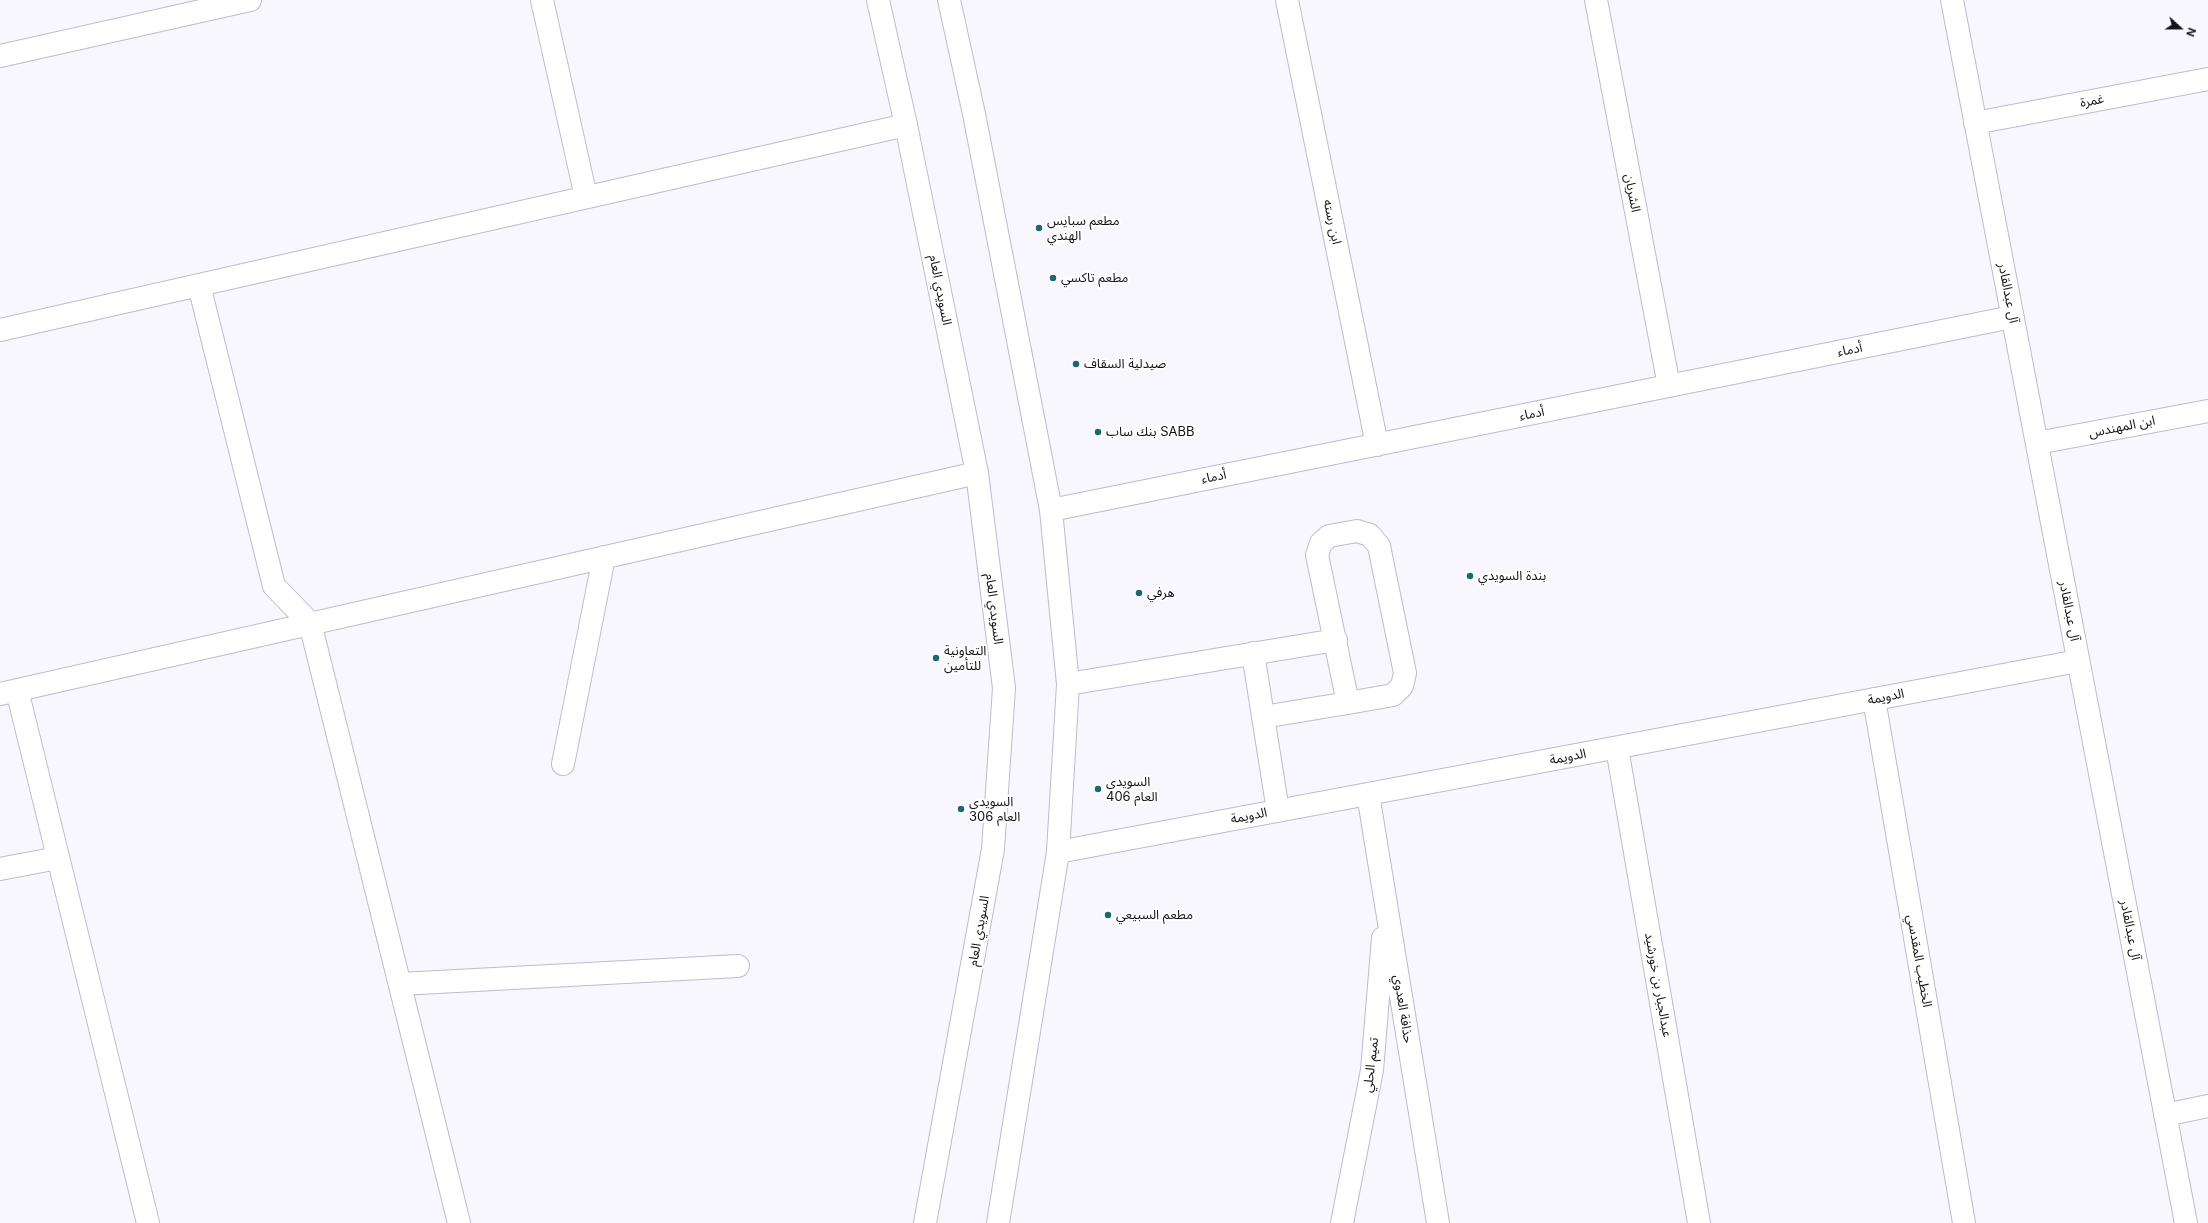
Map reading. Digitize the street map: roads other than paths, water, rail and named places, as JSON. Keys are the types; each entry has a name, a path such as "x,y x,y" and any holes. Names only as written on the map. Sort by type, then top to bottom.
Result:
{"street":[{"path":"542,0 586,197"},
{"name":"السويدي العام","path":"878,0 906,125 977,473 1004,688 993,849 925,1223"},
{"path":"949,0 974,114 1051,510 1068,684 1058,852 998,1223"},
{"name":"ابن رسته","path":"1287,0 1377,445"},
{"name":"الشريان","path":"1596,0 1669,386"},
{"name":"آل عبدالقادر","path":"1952,0 2186,1223"},
{"path":"0,56 237,1"},
{"name":"غمرة","path":"1975,123 2208,79"},
{"path":"0,330 906,125"},
{"path":"199,285 274,586 310,624 459,1223"},
{"name":"أدماء","path":"1051,510 2012,317"},
{"name":"ابن المهندس","path":"2037,443 2208,411"},
{"path":"148,1223 58,858 8,692 977,473"},
{"path":"1263,717 1393,696 1402,686 1405,673 1379,546 1370,535 1357,531 1329,536 1321,543 1317,555 1348,703"},
{"path":"563,764 604,557"},
{"path":"1068,684 1336,640"},
{"path":"1253,653 1278,811"},
{"name":"الدويمة","path":"1058,852 2078,661"},
{"name":"الخطيب المقدسي","path":"1874,699 1964,1223"},
{"name":"عبدالجبار بن خورشيد","path":"1617,748 1699,1223"},
{"name":"حذافة العدوي","path":"1368,794 1438,1223"},
{"path":"0,869 58,858"},
{"name":"تميم الحلي","path":"1342,1223 1372,1070 1386,905"},
{"path":"400,984 738,966"},
{"path":"2165,1115 2208,1106"}],"place":[{"name":"مطعم سبايس الهندي","path":"1039,228"},
{"name":"مطعم تاكسي","path":"1053,278"},
{"name":"صيدلية السقاف","path":"1076,364"},
{"name":"بنك ساب SABB","path":"1098,432"},
{"name":"بندة السويدي","path":"1470,576"},
{"name":"هرفي","path":"1139,593"},
{"name":"التعاونية للتأمين","path":"936,658"},
{"name":"السويدي العام 406","path":"1098,789"},
{"name":"السويدي العام 306","path":"961,809"},
{"name":"مطعم السبيعي","path":"1108,915"}]}
